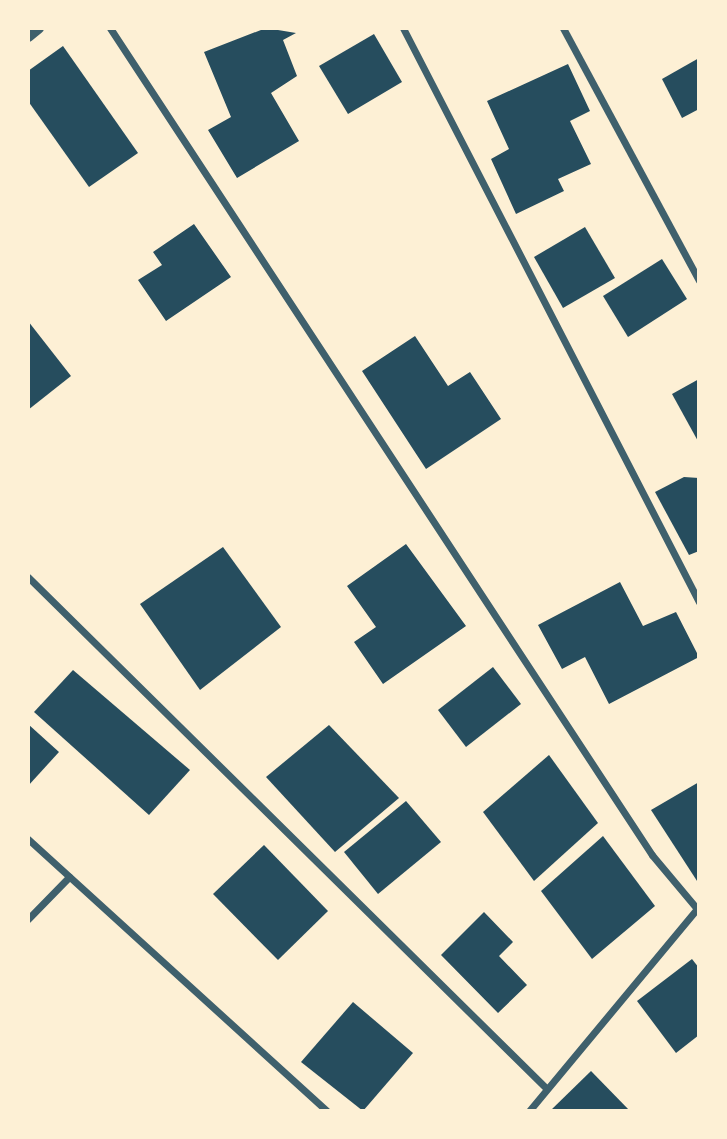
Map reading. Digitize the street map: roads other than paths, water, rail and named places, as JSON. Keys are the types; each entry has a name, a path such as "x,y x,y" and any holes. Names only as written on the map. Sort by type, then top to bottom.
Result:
{"street":[{"path":"28,36 38,28"},
{"path":"110,28 652,855 698,910 529,1111"},
{"path":"403,28 699,602"},
{"path":"563,28 699,281"},
{"path":"28,577 546,1088"},
{"path":"28,839 327,1111"},
{"path":"28,919 69,877"}]}
